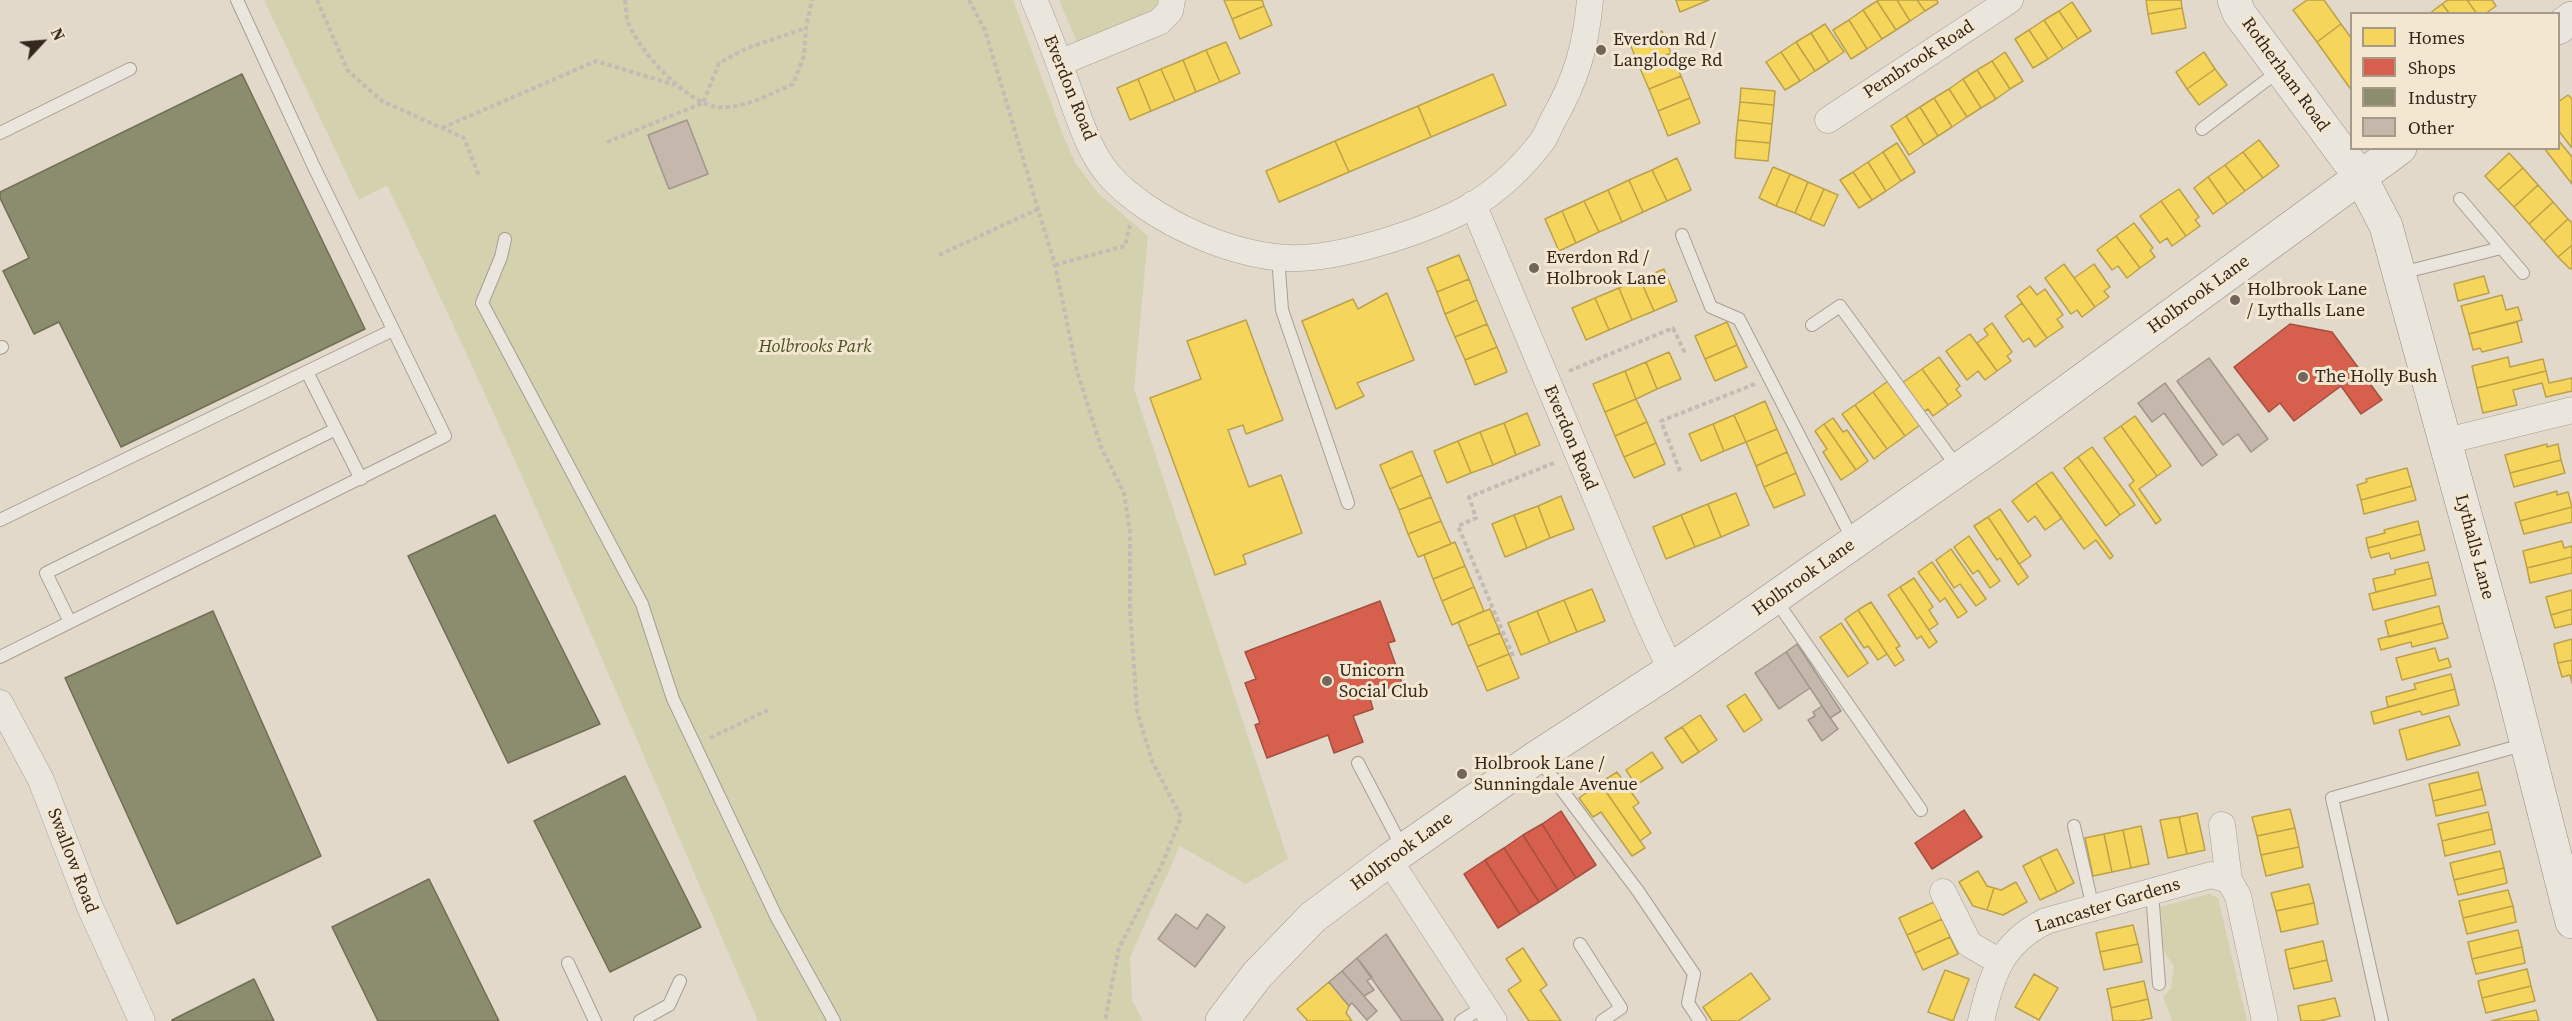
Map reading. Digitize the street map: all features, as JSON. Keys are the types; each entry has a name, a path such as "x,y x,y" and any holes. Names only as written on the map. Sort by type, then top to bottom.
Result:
{"street":[{"name":"Everdon Road","path":"1034,0 1087,139 1108,174 1173,224 1208,240 1258,254 1299,258 1347,253 1427,225 1473,204 1509,177 1541,143 1579,67 1590,0"},
{"path":"1059,63 1159,22 1170,11 1172,0"},
{"name":"Rotherham Road","path":"2234,0 2239,13 2361,178"},
{"name":"Pembrook Road","path":"1828,120 1995,4"},
{"path":"2560,27 2572,18"},
{"name":"Holbrook Lane","path":"1222,1021 1257,975 1313,917 1396,855 1537,757 1671,670 1959,469 2397,150"},
{"name":"Lythalls Lane","path":"2361,178 2386,226 2401,273 2570,907"},
{"name":"Everdon Road","path":"1473,204 1577,454 1671,670"},
{"path":"2446,441 2572,410"},
{"name":"Swallow Road","path":"0,703 41,780 90,907 142,1021"},
{"path":"2222,825 2229,880 2238,896 2265,1021"},
{"path":"1396,855 1489,1013"},
{"name":"Lancaster Gardens","path":"1981,1021 1992,978 2000,962 2026,931 2046,921 2211,875 2229,880"},
{"path":"1943,892 1969,944 2000,962"}],"lane":[{"path":"0,657 445,436 314,167 237,0"},
{"path":"0,133 130,69"},
{"path":"2202,129 2281,70"},
{"path":"2460,199 2523,273"},
{"path":"1682,235 1711,307 1738,319 1854,542"},
{"path":"505,239 501,257 482,303 642,604 673,699 776,916 834,1021"},
{"path":"2401,273 2501,248"},
{"path":"1278,256 1282,310 1348,503"},
{"path":"1812,325 1840,306 1959,469"},
{"path":"0,520 393,330"},
{"path":"307,372 361,478"},
{"path":"70,622 46,573 336,429"},
{"path":"1774,598 1921,810"},
{"path":"2382,1021 2332,798 2527,744"},
{"path":"1537,757 1638,891 1694,974 1688,1004 1700,1021"},
{"path":"1358,763 1396,855"},
{"path":"2074,826 2093,908"},
{"path":"2152,892 2159,984"},
{"path":"1580,944 1622,1008 1602,1021"},
{"path":"568,963 595,1021"},
{"path":"640,1021 669,1005 680,981"},
{"path":"1461,1021 1489,1013"}],"path":[{"path":"317,0 348,71 382,101 464,138 479,176"},
{"path":"625,0 627,20 642,45 675,86"},
{"path":"441,128 596,61 675,86 703,103 718,107 758,100 793,84 804,56 806,28 812,0"},
{"path":"969,0 985,30 1055,265 1077,371 1101,447 1124,493 1130,530 1130,611 1137,711 1152,761 1181,817 1164,860 1119,948 1105,1021"},
{"path":"607,142 703,103 719,63 747,48 806,28"},
{"path":"1055,265 1125,246 1130,225 1143,203"},
{"path":"939,255 1038,208"},
{"path":"1546,380 1673,328 1685,353"},
{"path":"1680,471 1661,421 1770,379"},
{"path":"1513,656 1458,526 1476,518 1469,497 1577,454"},
{"path":"695,745 768,710"}],"green space":[{"name":"Holbrooks Park","path":"264,0 1013,0 1076,164 1098,193 1148,236 1134,389 1288,859 1246,884 1180,846 1130,957 1132,1000 1143,1021 758,1021 531,497 387,185 359,200"},
{"path":"1059,0 1160,0 1157,10 1077,42"},
{"path":"2209,894 2218,898 2247,1021 2172,1021 2163,997 2171,988 2174,966 2162,949 2160,907"}],"building: Homes":[{"path":"1224,0 1262,0 1264,6 1232,19"},
{"path":"1676,0 1709,0 1680,12"},
{"path":"1897,0 1910,21 1896,30 1877,1"},
{"path":"1897,0 1917,0 1925,11 1910,21"},
{"path":"1917,0 1937,0 1938,3 1925,11"},
{"path":"2146,0 2181,0 2182,8 2148,14"},
{"path":"2307,0 2324,0 2341,24 2317,42 2293,10"},
{"path":"2448,0 2467,0 2476,12 2448,12 2442,4"},
{"path":"2467,0 2492,0 2496,6 2488,12 2476,12"},
{"path":"1877,1 1896,30 1882,39 1863,10"},
{"path":"2072,2 2091,31 2078,39 2059,11"},
{"path":"2442,4 2448,12 2432,12"},
{"path":"1264,6 1272,25 1240,39 1232,19"},
{"path":"2182,8 2186,28 2152,34 2148,14"},
{"path":"1863,10 1882,39 1867,49 1849,20"},
{"path":"2059,11 2078,39 2063,49 2044,20"},
{"path":"1849,20 1867,49 1851,59 1833,30"},
{"path":"2044,20 2063,49 2048,59 2029,30"},
{"path":"1825,24 1844,52 1829,62 1811,33"},
{"path":"2341,24 2350,36 2350,88 2317,42"},
{"path":"2029,30 2048,59 2033,68 2015,39"},
{"path":"1662,31 1671,53 1639,66 1630,44"},
{"path":"1811,33 1829,62 1815,71 1796,42"},
{"path":"1226,42 1240,73 1220,82 1206,50"},
{"path":"1796,42 1815,71 1800,81 1781,52"},
{"path":"1206,50 1220,82 1196,92 1183,60"},
{"path":"1781,52 1800,81 1785,90 1766,62"},
{"path":"2005,52 2023,81 2010,89 1992,61"},
{"path":"2204,52 2215,69 2187,89 2176,72"},
{"path":"1671,53 1681,76 1649,89 1639,66"},
{"path":"1183,60 1196,92 1175,101 1161,69"},
{"path":"1992,61 2010,89 1996,99 1977,70"},
{"path":"1161,69 1175,101 1151,111 1138,79"},
{"path":"2215,69 2227,85 2199,105 2187,89"},
{"path":"1977,70 1996,99 1981,108 1963,79"},
{"path":"1493,74 1506,105 1431,137 1418,106"},
{"path":"1681,76 1690,98 1658,111 1649,89"},
{"path":"1138,79 1151,111 1130,120 1117,88"},
{"path":"1963,79 1981,108 1967,117 1949,89"},
{"path":"1741,88 1775,91 1774,105 1740,102"},
{"path":"1949,89 1967,117 1952,127 1934,98"},
{"path":"2568,95 2572,99 2572,148 2560,133 2560,101"},
{"path":"1690,98 1700,123 1668,136 1658,111"},
{"path":"1934,98 1952,127 1938,136 1920,107"},
{"path":"1740,102 1774,105 1772,124 1738,120"},
{"path":"1418,106 1431,137 1349,172 1335,141"},
{"path":"1920,107 1938,136 1924,145 1906,116"},
{"path":"1906,116 1924,145 1909,155 1891,126"},
{"path":"1738,120 1772,124 1770,143 1736,140"},
{"path":"1736,140 1770,143 1768,161 1735,158"},
{"path":"2259,140 2279,166 2263,178 2243,152"},
{"path":"1335,141 1349,172 1279,202 1266,171"},
{"path":"2560,142 2572,157 2572,184 2546,150 2560,150"},
{"path":"1897,143 1915,172 1901,181 1883,152"},
{"path":"1883,152 1901,181 1886,191 1868,162"},
{"path":"2243,152 2263,178 2245,191 2225,165"},
{"path":"2509,153 2523,168 2498,190 2485,176"},
{"path":"1677,158 1691,190 1667,201 1652,170"},
{"path":"1868,162 1886,191 1872,200 1853,172"},
{"path":"2225,165 2245,191 2227,204 2208,177"},
{"path":"1773,167 1790,174 1776,206 1759,198"},
{"path":"2523,168 2538,185 2514,207 2498,190"},
{"path":"1652,170 1667,201 1643,212 1629,180"},
{"path":"1853,172 1872,200 1859,208 1840,180"},
{"path":"1790,174 1808,182 1795,213 1776,206"},
{"path":"2208,177 2227,204 2213,214 2194,188"},
{"path":"1629,180 1643,212 1622,222 1608,190"},
{"path":"1808,182 1824,189 1810,220 1795,213"},
{"path":"2538,185 2553,202 2529,224 2514,207"},
{"path":"1824,189 1838,195 1824,226 1810,220"},
{"path":"2179,189 2199,217 2195,220 2200,226 2186,236 2161,201"},
{"path":"1608,190 1622,222 1599,232 1584,201"},
{"path":"1584,201 1599,232 1576,243 1562,211"},
{"path":"2161,201 2186,236 2172,246 2167,238 2160,243 2140,216"},
{"path":"2553,202 2568,219 2544,241 2529,224"},
{"path":"1562,211 1576,243 1559,251 1545,219"},
{"path":"2568,219 2572,223 2572,245 2558,257 2544,241"},
{"path":"2134,223 2153,248 2150,250 2155,257 2140,268 2116,236"},
{"path":"2116,236 2140,268 2127,278 2118,266 2112,270 2097,250"},
{"path":"2572,245 2572,268 2570,269 2558,257"},
{"path":"1459,255 1469,279 1437,292 1427,268"},
{"path":"2064,264 2095,307 2082,317 2077,310 2071,314 2045,278"},
{"path":"2094,264 2110,287 2104,291 2109,297 2095,307 2074,278"},
{"path":"1664,269 1677,301 1654,311 1640,279"},
{"path":"2484,276 2489,293 2458,301 2454,284"},
{"path":"1469,279 1477,300 1445,314 1437,292"},
{"path":"1640,279 1654,311 1632,320 1619,288"},
{"path":"2030,286 2037,295 2045,289 2063,315 2057,319 2063,327 2047,338 2017,296"},
{"path":"1619,288 1632,320 1609,330 1595,298"},
{"path":"1387,293 1414,360 1357,383 1364,396 1336,409 1302,321 1353,299 1358,309"},
{"path":"2502,295 2506,310 2518,307 2522,320 2469,334 2461,306"},
{"path":"1595,298 1609,330 1586,340 1572,308"},
{"path":"1477,300 1487,324 1455,337 1445,314"},
{"path":"2022,303 2047,338 2035,347 2029,338 2023,342 2005,316"},
{"path":"1246,320 1283,420 1246,434 1243,425 1228,430 1249,487 1281,475 1302,533 1243,555 1246,564 1215,575 1150,398 1201,379 1187,341"},
{"path":"1727,322 1737,345 1705,359 1695,336"},
{"path":"2517,322 2522,342 2482,352 2480,348 2473,350 2469,334"},
{"path":"1992,323 2012,352 2007,356 2011,361 1997,371 1977,343 1988,335 1984,329"},
{"path":"1487,324 1497,347 1465,360 1455,337"},
{"path":"1970,334 1997,371 1985,380 1978,371 1967,380 1946,351"},
{"path":"1737,345 1747,367 1715,381 1705,359"},
{"path":"1497,347 1507,372 1475,385 1465,360"},
{"path":"1669,352 1681,379 1657,389 1646,362"},
{"path":"1939,357 1960,386 1956,389 1961,396 1948,405 1922,369"},
{"path":"2508,357 2510,367 2543,359 2546,371 2477,388 2472,366"},
{"path":"1646,362 1657,389 1636,399 1625,371"},
{"path":"1922,369 1948,405 1933,416 1928,409 1923,412 1902,383"},
{"path":"1625,371 1636,399 1605,412 1593,384"},
{"path":"2546,371 2549,383 2572,378 2572,391 2546,397 2542,383 2513,390 2517,405 2483,413 2477,388"},
{"path":"1888,381 1920,425 1905,436 1873,392"},
{"path":"1873,392 1905,436 1887,449 1855,405"},
{"path":"1636,399 1647,422 1615,436 1605,412"},
{"path":"1765,401 1777,429 1746,442 1734,415"},
{"path":"1855,405 1887,449 1874,459 1842,414"},
{"path":"1527,413 1540,445 1516,455 1504,423"},
{"path":"1734,415 1746,442 1724,451 1713,424"},
{"path":"2135,416 2171,466 2157,476 2121,426"},
{"path":"1833,418 1843,432 1847,430 1868,461 1856,470 1824,424"},
{"path":"1647,422 1656,443 1624,457 1615,436"},
{"path":"1504,423 1516,455 1493,465 1480,432"},
{"path":"1713,424 1724,451 1701,461 1689,434"},
{"path":"1824,424 1856,470 1841,480 1823,452 1827,449 1815,431"},
{"path":"2121,426 2157,476 2139,489 2161,520 2156,524 2129,485 2134,481 2104,438"},
{"path":"1777,429 1787,452 1756,466 1746,442"},
{"path":"1480,432 1493,465 1471,473 1458,441"},
{"path":"1458,441 1471,473 1447,483 1434,451"},
{"path":"1656,443 1665,464 1634,478 1624,457"},
{"path":"2547,444 2547,447 2558,444 2561,460 2510,473 2505,455"},
{"path":"2092,447 2135,505 2120,515 2078,457"},
{"path":"1412,451 1422,475 1390,489 1380,465"},
{"path":"1787,452 1796,473 1764,487 1756,466"},
{"path":"2078,457 2120,515 2106,526 2064,468"},
{"path":"2561,460 2565,473 2514,487 2510,473"},
{"path":"2407,468 2412,486 2361,500 2357,485 2367,482 2366,479"},
{"path":"2052,472 2113,556 2110,559 2096,540 2084,549 2036,483"},
{"path":"1796,473 1805,495 1774,508 1764,487"},
{"path":"1422,475 1431,497 1399,510 1390,489"},
{"path":"2036,483 2062,518 2045,530 2035,516 2028,522 2012,501"},
{"path":"2412,486 2416,500 2364,514 2361,500"},
{"path":"2557,491 2557,495 2568,492 2572,507 2520,521 2515,503"},
{"path":"1736,493 1749,525 1721,537 1708,504"},
{"path":"1561,496 1574,529 1550,538 1538,506"},
{"path":"1431,497 1441,521 1408,534 1399,510"},
{"path":"1708,504 1721,537 1695,547 1681,515"},
{"path":"1538,506 1550,538 1527,548 1514,515"},
{"path":"2572,507 2572,522 2524,534 2520,521"},
{"path":"2000,509 2031,556 2019,564 1988,517"},
{"path":"1514,515 1527,548 1505,557 1492,524"},
{"path":"1681,515 1695,547 1666,559 1653,527"},
{"path":"1988,517 2028,577 2018,585 2000,558 1997,560 1974,526"},
{"path":"1441,521 1451,544 1418,557 1408,534"},
{"path":"2418,521 2421,534 2368,548 2366,538 2385,533 2384,530"},
{"path":"2421,534 2425,550 2391,559 2389,553 2371,558 2368,548"},
{"path":"1969,536 2000,581 1990,588 1978,570 1973,574 1954,547"},
{"path":"2562,541 2564,548 2572,546 2572,557 2527,568 2523,551"},
{"path":"1455,542 1465,566 1433,579 1424,555"},
{"path":"1951,549 1986,599 1976,606 1960,584 1954,588 1936,560"},
{"path":"2572,557 2572,573 2530,583 2527,568"},
{"path":"1932,562 1967,612 1958,618 1945,598 1940,602 1918,572"},
{"path":"2428,562 2432,578 2376,592 2373,579 2395,574 2395,570"},
{"path":"1465,566 1474,587 1442,601 1433,579"},
{"path":"1914,578 1933,607 1929,610 1938,624 1929,630 1900,587"},
{"path":"2432,578 2436,595 2373,610 2369,594"},
{"path":"1474,587 1484,611 1452,625 1442,601"},
{"path":"1900,587 1937,642 1929,648 1921,636 1917,639 1888,595"},
{"path":"1592,589 1605,621 1577,632 1564,600"},
{"path":"2572,590 2572,609 2551,615 2546,597"},
{"path":"1564,600 1577,632 1550,643 1537,611"},
{"path":"1871,602 1900,646 1896,648 1904,660 1895,666 1858,610"},
{"path":"2439,606 2443,623 2389,637 2385,621"},
{"path":"1490,609 1500,633 1468,646 1458,622"},
{"path":"2572,609 2572,624 2555,628 2551,615"},
{"path":"1858,610 1887,654 1878,660 1868,646 1864,648 1845,619"},
{"path":"1537,611 1550,643 1521,655 1508,623"},
{"path":"1841,623 1868,663 1848,677 1820,637"},
{"path":"2443,623 2448,638 2412,647 2411,642 2381,650 2378,639"},
{"path":"1500,633 1509,654 1477,667 1468,646"},
{"path":"2572,639 2572,660 2558,663 2554,644"},
{"path":"2435,648 2439,661 2448,658 2451,667 2402,680 2396,658"},
{"path":"1509,654 1519,678 1487,691 1477,667"},
{"path":"2572,660 2572,683 2570,675 2562,677 2558,663"},
{"path":"2451,674 2455,689 2388,707 2386,697 2416,689 2414,684"},
{"path":"2455,689 2459,705 2422,715 2420,711 2374,724 2371,712"},
{"path":"1745,694 1762,720 1744,732 1727,706"},
{"path":"1700,715 1717,740 1699,752 1682,727"},
{"path":"2449,716 2460,745 2407,760 2399,730"},
{"path":"1682,727 1699,752 1682,763 1665,738"},
{"path":"1652,752 1663,768 1636,785 1626,770"},
{"path":"1617,772 1639,803 1633,807 1651,833 1640,841 1600,783"},
{"path":"2478,772 2482,789 2433,801 2429,784"},
{"path":"1600,783 1645,848 1632,856 1601,812 1593,817 1579,798"},
{"path":"2482,789 2486,805 2436,816 2433,801"},
{"path":"2290,809 2295,828 2257,836 2252,817"},
{"path":"2488,812 2492,829 2442,841 2438,824"},
{"path":"2197,813 2205,850 2187,854 2179,817"},
{"path":"2179,817 2187,854 2168,858 2160,820"},
{"path":"2141,826 2149,864 2131,868 2123,830"},
{"path":"2295,828 2299,847 2261,855 2257,836"},
{"path":"2492,829 2495,844 2445,856 2442,841"},
{"path":"2123,830 2131,868 2112,872 2104,834"},
{"path":"2104,834 2112,872 2093,876 2085,838"},
{"path":"2299,847 2303,867 2266,876 2261,855"},
{"path":"2057,849 2074,883 2057,892 2040,857"},
{"path":"2500,851 2504,868 2454,880 2450,863"},
{"path":"2040,857 2057,892 2040,900 2023,866"},
{"path":"2504,868 2507,883 2458,895 2454,880"},
{"path":"1978,871 1987,886 1994,888 1987,910 1973,906 1959,882"},
{"path":"2016,882 2027,902 2003,915 1987,910 1994,888 2001,890"},
{"path":"2309,884 2314,903 2276,911 2271,893"},
{"path":"2508,890 2513,906 2463,918 2459,901"},
{"path":"1934,902 1942,919 1907,935 1899,918"},
{"path":"2314,903 2318,924 2281,932 2276,911"},
{"path":"2513,906 2516,922 2467,934 2463,918"},
{"path":"1942,919 1950,937 1915,953 1907,935"},
{"path":"2133,925 2138,944 2100,952 2096,933"},
{"path":"2518,930 2522,947 2472,959 2468,942"},
{"path":"1950,937 1958,954 1923,970 1915,953"},
{"path":"2323,941 2327,960 2289,969 2285,950"},
{"path":"2138,944 2142,962 2104,970 2100,952"},
{"path":"2522,947 2525,963 2476,974 2472,959"},
{"path":"1523,948 1547,985 1540,990 1561,1021 1529,1021 1508,990 1521,981 1506,959"},
{"path":"2327,960 2332,981 2294,989 2289,969"},
{"path":"2527,969 2531,986 2482,998 2478,981"},
{"path":"1945,970 1969,979 1953,1021 1928,1012"},
{"path":"1751,973 1770,999 1738,1021 1712,1021 1703,1007"},
{"path":"2034,974 2058,988 2039,1020 2015,1007"},
{"path":"2144,981 2148,999 2111,1008 2107,989"},
{"path":"1329,982 1349,1006 1346,1013 1352,1021 1308,1021 1297,1009"},
{"path":"2531,986 2535,1001 2486,1013 2482,998"},
{"path":"2335,998 2340,1016 2319,1021 2301,1021 2298,1006"},
{"path":"2148,999 2152,1018 2139,1021 2113,1021 2111,1008"},
{"path":"2536,1010 2539,1021 2491,1021"}],"building: Shops":[{"name":"The Holly Bush","path":"2290,324 2332,332 2382,400 2361,414 2341,386 2294,421 2280,403 2269,412 2234,367"},
{"name":"Unicorn Social Club","path":"1380,601 1395,641 1388,643 1402,683 1369,695 1373,709 1353,716 1363,742 1334,753 1328,735 1267,758 1255,725 1260,723 1245,683 1256,679 1245,652"},
{"path":"1964,810 1982,837 1932,869 1915,843"},
{"path":"1561,811 1596,865 1576,878 1542,824"},
{"path":"1542,824 1576,878 1558,890 1523,835"},
{"path":"1523,835 1558,890 1539,902 1504,848"},
{"path":"1504,848 1539,902 1520,914 1485,860"},
{"path":"1485,860 1520,914 1498,928 1464,874"}],"building: Industry":[{"path":"242,74 365,329 121,447 59,322 34,334 3,271 29,258 0,198 0,192"},
{"path":"495,515 600,724 508,763 408,556"},
{"path":"213,611 321,856 177,924 65,678"},
{"path":"625,776 701,927 610,972 534,821"},
{"path":"429,879 499,1021 378,1021 332,927"},
{"path":"254,979 274,1021 172,1021 172,1020"}],"building: Other":[{"path":"687,120 708,174 669,189 648,135"},
{"path":"2209,358 2268,439 2251,452 2238,434 2223,445 2177,381"},
{"path":"2165,383 2217,455 2202,466 2164,413 2152,422 2138,403"},
{"path":"1797,644 1841,711 1830,718 1786,652"},
{"path":"1786,652 1810,688 1779,709 1755,673"},
{"path":"1822,706 1838,729 1822,741 1808,720 1815,716 1813,712"},
{"path":"1176,914 1197,929 1207,914 1225,927 1195,967 1158,939"},
{"path":"1386,934 1442,1021 1402,1021 1357,958"},
{"path":"1357,958 1372,977 1367,981 1374,990 1364,996 1342,971"},
{"path":"1342,971 1377,1011 1367,1020 1352,1003 1349,1006 1329,982"}],"place":[{"name":"Everdon Rd / Langlodge Rd","path":"1601,50"},
{"name":"Everdon Rd / Holbrook Lane","path":"1534,268"},
{"name":"Holbrook Lane / Lythalls Lane","path":"2235,300"},
{"name":"The Holly Bush","path":"2303,377"},
{"name":"Unicorn Social Club","path":"1327,681"},
{"name":"Holbrook Lane / Sunningdale Avenue","path":"1462,774"}]}
